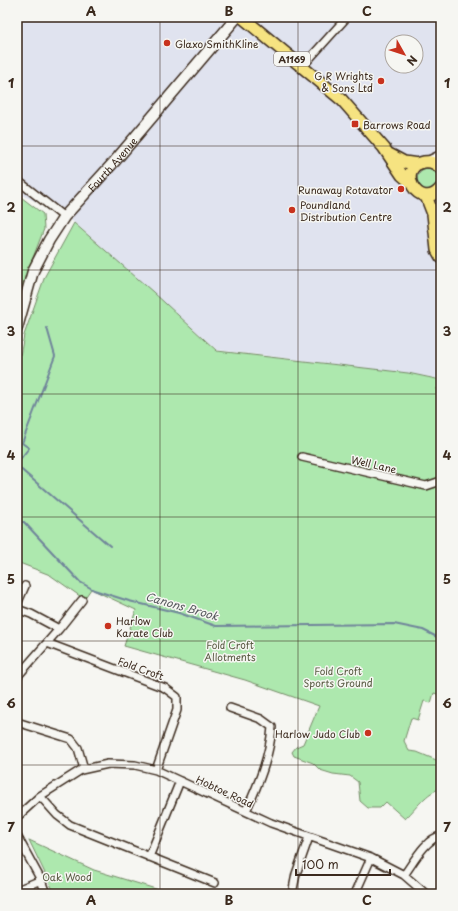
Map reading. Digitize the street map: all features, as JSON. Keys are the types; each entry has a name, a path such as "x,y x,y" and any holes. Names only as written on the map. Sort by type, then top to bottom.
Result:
{"main road":[{"name":"A1169","path":"242,17 342,100 389,154 402,175 410,182"},
{"name":"A1169","path":"389,154 404,162 423,163"},
{"path":"441,169 434,163 423,163 411,172 410,182 415,191 426,196 436,193 441,188"},
{"path":"426,196 433,214 437,250 441,257"}],"street":[{"name":"Fourth Avenue","path":"17,328 33,271 49,240 64,217 114,162 237,17"},
{"path":"302,67 347,17"},
{"path":"423,163 441,156"},
{"path":"17,180 64,217"},
{"name":"Well Lane","path":"302,457 426,486 441,481"},
{"path":"25,586 17,608 60,629"},
{"path":"17,677 60,629 82,600"},
{"name":"Fold Croft","path":"47,643 165,688 177,696 177,710 156,770"},
{"path":"230,708 262,719 272,727 271,740 257,788 246,811"},
{"path":"17,722 71,739 78,748 84,769"},
{"name":"Hobtoe Road","path":"17,817 40,796 62,781 84,769 108,764 135,765 156,770 271,824 371,858 404,875 426,894"},
{"path":"150,857 180,781"},
{"path":"40,796 57,815 70,825 215,883"},
{"path":"17,836 41,880 46,894"},
{"path":"404,875 429,841 435,837 441,836"},
{"path":"292,894 296,874 309,837"},
{"path":"355,894 371,858"},
{"path":"17,890 41,880"}],"shaded area":[{"path":"17,17 441,17 441,221 437,240 441,287 441,379 408,373 217,350 76,224 57,211 17,193"}],"green space":[{"path":"428,168 436,171 439,179 436,187 428,190 420,187 417,179 420,171"},
{"path":"17,194 43,214 44,229 29,268 17,306"},
{"path":"74,223 153,292 217,351 408,373 441,380 441,412 436,388 441,416 441,695 434,693 431,703 424,701 418,720 411,718 404,741 409,751 417,752 441,762 441,789 436,790 426,797 405,819 386,802 380,808 368,808 360,801 358,782 350,776 333,774 320,770 313,763 294,756 292,752 296,747 303,744 319,706 245,680 124,646 136,610 91,589 84,599 50,575 17,562 17,372 24,335 45,276"},
{"name":"Oak Wood","path":"29,840 94,870 172,894 55,894"}],"waterway":[{"path":"17,463 29,448 22,443 55,356 47,328"},
{"path":"17,466 110,546"},
{"name":"Canons Brook","path":"17,522 24,522 80,582 94,590 129,601 179,613 216,626 394,624 423,630 441,639"}],"place":[{"name":"Glaxo SmithKline","path":"167,43"},
{"name":"G R Wrights & Sons Ltd","path":"381,81"},
{"name":"Barrows Road","path":"355,124"},
{"name":"Runaway Rotavator","path":"401,189"},
{"name":"Poundland Distribution Centre","path":"292,210"},
{"name":"Harlow Karate Club","path":"108,626"},
{"name":"Harlow Judo Club","path":"368,733"}],"park label":[{"name":"Fold Croft Allotments","path":"230,650"},
{"name":"Fold Croft Sports Ground","path":"338,676"}]}
